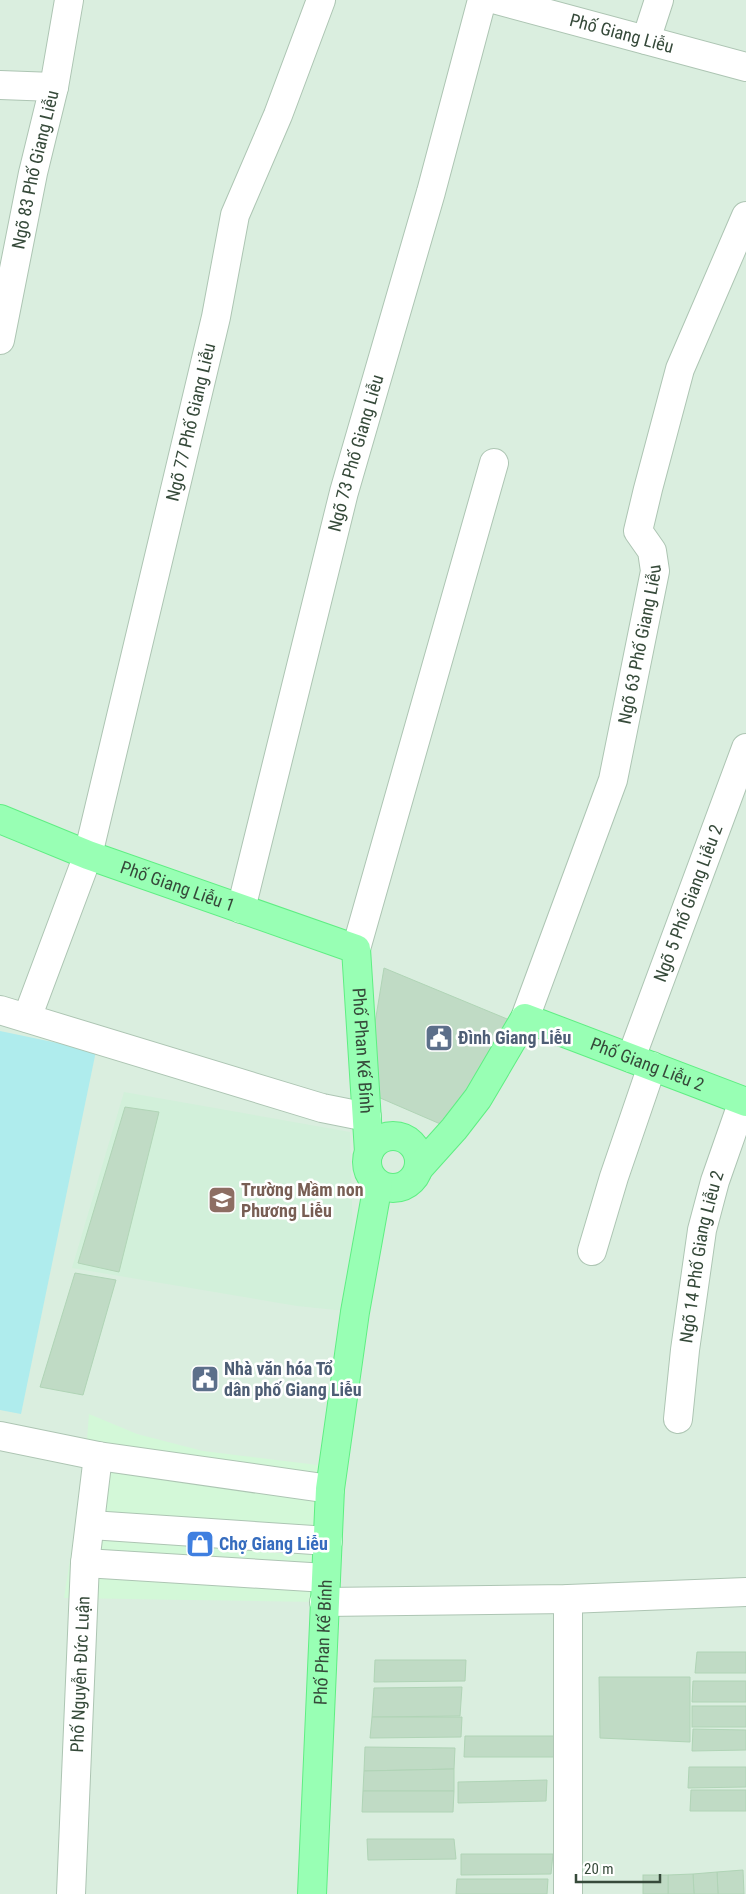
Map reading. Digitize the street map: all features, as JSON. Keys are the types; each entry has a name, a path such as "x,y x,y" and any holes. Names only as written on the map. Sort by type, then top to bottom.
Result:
{"main road":[{"name":"Phố Giang Liễu 1","path":"0,819 88,855 356,949"},
{"name":"Phố Phan Kế Bính","path":"356,949 369,1152"},
{"name":"Phố Giang Liễu 2","path":"525,1018 745,1101"},
{"path":"419,1168 418,1153 414,1146 402,1137 395,1136 380,1139 373,1144 366,1161 372,1178 386,1188 404,1186 411,1181 419,1168 454,1129 478,1098 525,1018"},
{"name":"Phố Phan Kế Bính","path":"312,1894 330,1489 355,1312 378,1184"}],"street":[{"name":"Ngõ 83 Phố Giang Liễu","path":"0,340 33,173 54,87 69,0"},
{"name":"Ngõ 77 Phố Giang Liễu","path":"27,1018 88,855 216,317 235,215 278,115 321,0"},
{"name":"Ngõ 73 Phố Giang Liễu","path":"241,909 344,492 431,192 482,0"},
{"name":"Phố Giang Liễu","path":"497,0 746,66"},
{"path":"646,40 659,0"},
{"path":"0,85 54,87"},
{"name":"Ngõ 63 Phố Giang Liễu","path":"525,1018 613,780 655,571 652,551 638,531 680,369 746,216"},
{"path":"356,949 494,463"},
{"name":"Ngõ 5 Phố Giang Liễu 2","path":"592,1251 614,1177 641,1062 746,748"},
{"path":"0,1010 322,1108 367,1117"},
{"name":"Ngõ 14 Phố Giang Liễu 2","path":"678,1419 685,1350 702,1230 714,1181 745,1101"},
{"path":"0,1436 98,1456 330,1489"},
{"name":"Phố Nguyễn Đức Luận","path":"72,1894 85,1563 98,1456"},
{"path":"91,1525 328,1541"},
{"path":"85,1563 325,1590 568,1599 746,1592"},
{"path":"568,1599 568,1894"}],"shaded area":[{"path":"0,0 746,0 746,1894 0,1894"},
{"path":"0,1031 96,1051 21,1414 0,1410"},
{"name":"Trường Mầm non Phương Liễu","path":"124,1092 350,1132 355,1312 297,1306 72,1268"},
{"name":"Chợ Giang Liễu","path":"89,1414 137,1434 203,1451 334,1467 324,1602 64,1598 85,1464"}],"building":[{"name":"Đình Giang Liễu","path":"384,968 512,1021 445,1126 371,1094 375,1023"},
{"path":"125,1107 159,1112 119,1272 78,1263"},
{"path":"75,1273 116,1280 83,1395 40,1387"},
{"path":"697,1652 746,1652 746,1673 695,1673"},
{"path":"375,1660 466,1660 465,1681 374,1682"},
{"path":"599,1677 690,1677 690,1742 600,1738"},
{"path":"693,1681 746,1681 746,1702 692,1702"},
{"path":"462,1687 460,1716 372,1717 374,1688"},
{"path":"692,1706 746,1706 746,1727 692,1727"},
{"path":"372,1717 462,1717 461,1737 370,1738"},
{"path":"693,1729 746,1730 746,1750 692,1751"},
{"path":"465,1736 556,1736 555,1757 464,1757"},
{"path":"365,1747 455,1748 454,1769 364,1771"},
{"path":"689,1767 746,1767 746,1787 688,1788"},
{"path":"454,1769 454,1791 363,1791 364,1771"},
{"path":"547,1780 546,1801 458,1803 458,1782"},
{"path":"691,1790 746,1790 746,1811 690,1811"},
{"path":"363,1791 454,1791 453,1812 362,1812"},
{"path":"367,1839 454,1839 456,1859 368,1860"},
{"path":"461,1854 553,1854 551,1874 461,1875"},
{"path":"743,1870 744,1894 718,1894 717,1872"},
{"path":"717,1872 718,1894 694,1894 693,1874"},
{"path":"693,1874 694,1894 668,1894 668,1875"},
{"path":"643,1875 668,1875 668,1894 643,1894"},
{"path":"457,1879 548,1879 547,1894 456,1894"}],"place":[{"name":"Đình Giang Liễu","path":"439,1038"},
{"name":"Trường Mầm non Phương Liễu","path":"222,1200"},
{"name":"Nhà văn hóa Tổ dân phố Giang Liễu","path":"205,1379"},
{"name":"Chợ Giang Liễu","path":"200,1544"}]}
